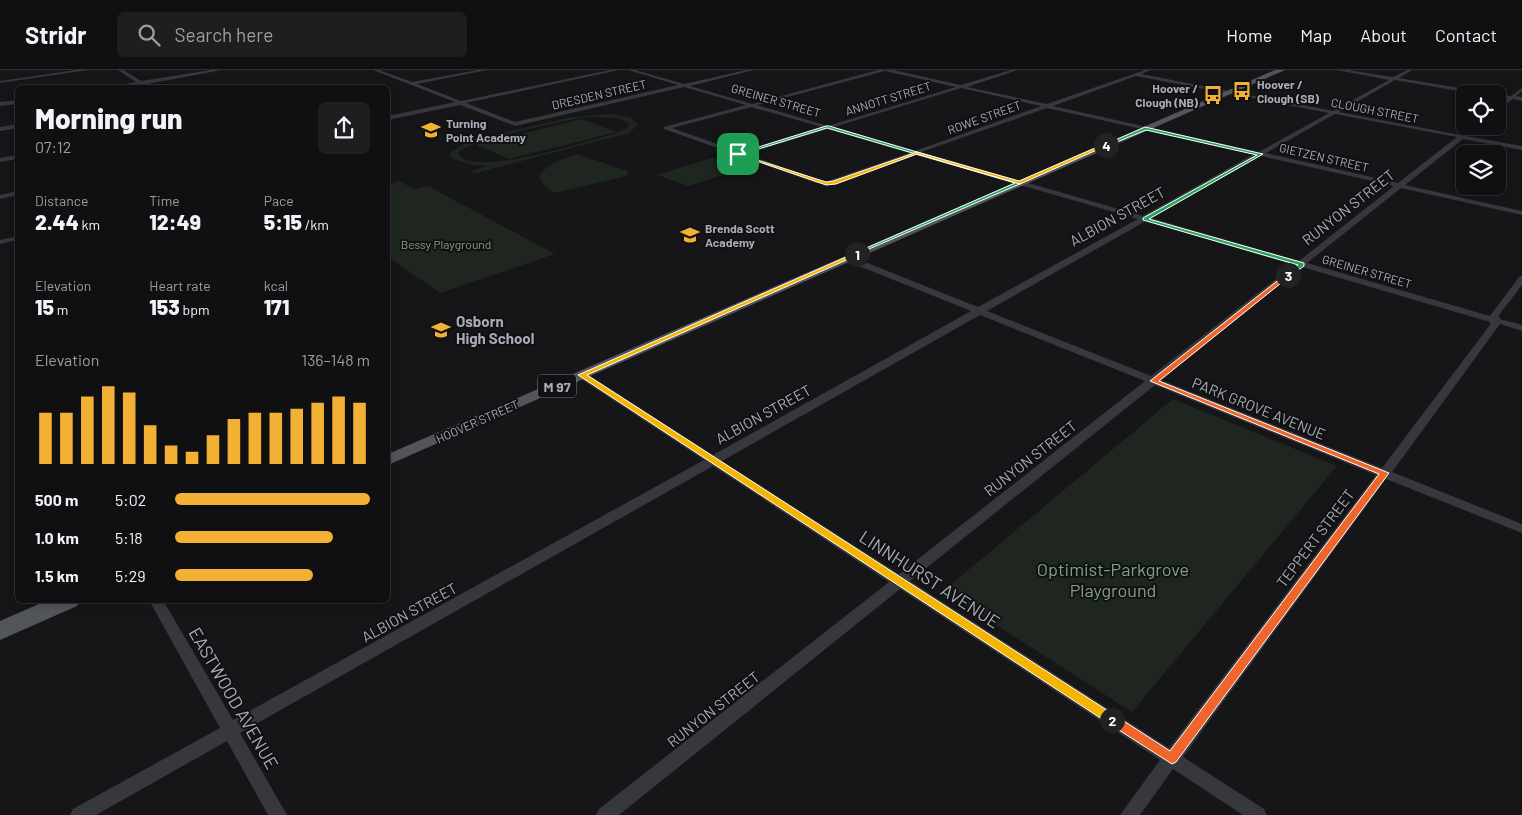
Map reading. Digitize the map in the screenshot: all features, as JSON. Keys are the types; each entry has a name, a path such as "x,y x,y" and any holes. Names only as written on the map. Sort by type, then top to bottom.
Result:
{"main road":[{"name":"HOOVER STREET","path":"390,459 1281,70"},
{"path":"0,631 62,603"}],"street":[{"path":"0,82 86,70"},
{"path":"120,70 144,85"},
{"path":"124,85 220,70"},
{"path":"375,70 458,103"},
{"path":"410,84 485,70"},
{"path":"390,118 617,70"},
{"name":"GREINER STREET","path":"630,70 1522,328"},
{"name":"DRESDEN STREET","path":"458,103 508,123 522,123 752,70"},
{"path":"738,154 666,128 883,70"},
{"name":"GIETZEN STREET","path":"887,70 1522,213"},
{"name":"ANNOTT STREET","path":"738,154 1016,70"},
{"name":"ROWE STREET","path":"738,154 826,183 834,183 1149,70"},
{"path":"1339,70 1456,89"},
{"name":"ALBION STREET","path":"79,815 1410,70"},
{"name":"CLOUGH STREET","path":"1135,75 1522,148"},
{"path":"1506,102 1522,89"},
{"path":"1506,97 1522,99"},
{"path":"0,104 15,102"},
{"path":"0,129 15,126"},
{"name":"RUNYON STREET","path":"605,815 1464,135"},
{"path":"0,160 15,158"},
{"path":"0,197 15,194"},
{"path":"0,242 15,239"},
{"name":"PARK GROVE AVENUE","path":"847,258 1522,528"},
{"name":"TEPPERT STREET","path":"1129,815 1495,325 1495,315 1522,280"},
{"name":"LINNHURST AVENUE","path":"582,375 1258,815"},
{"name":"EASTWOOD AVENUE","path":"158,603 278,815"}],"green space":[{"path":"610,114 631,118 638,125 629,133 475,173 471,171 490,166 471,165 451,158 450,153 464,143 572,117","holes":["586,117 616,118 628,122 627,128 614,134 532,156 484,162 467,160 458,153 479,142 539,127"]},
{"path":"582,119 617,132 509,159 476,145"},
{"path":"577,154 628,171 627,176 555,193 546,188 539,177 541,172 555,162"},
{"path":"712,158 743,169 688,186 657,175"},
{"name":"Bessy Playground","path":"399,181 414,189 428,186 555,254 440,293 390,258 390,183"},
{"name":"Optimist-Parkgrove Playground","path":"1173,399 1337,466 1132,712 943,591"}],"place":[{"name":"Hoover / Clough (SB)","path":"1242,91"},
{"name":"Hoover / Clough (NB)","path":"1213,95"},
{"name":"Turning Point Academy","path":"431,130"},
{"name":"Brenda Scott Academy","path":"690,235"},
{"name":"Osborn High School","path":"441,330"}],"route":[{"path":"738,154 822,183 834,183 917,153 1020,183 1145,128 1261,154 1145,219 1302,264 1154,381 1384,473 1172,758 582,375 1020,183 827,127 738,154"}]}
